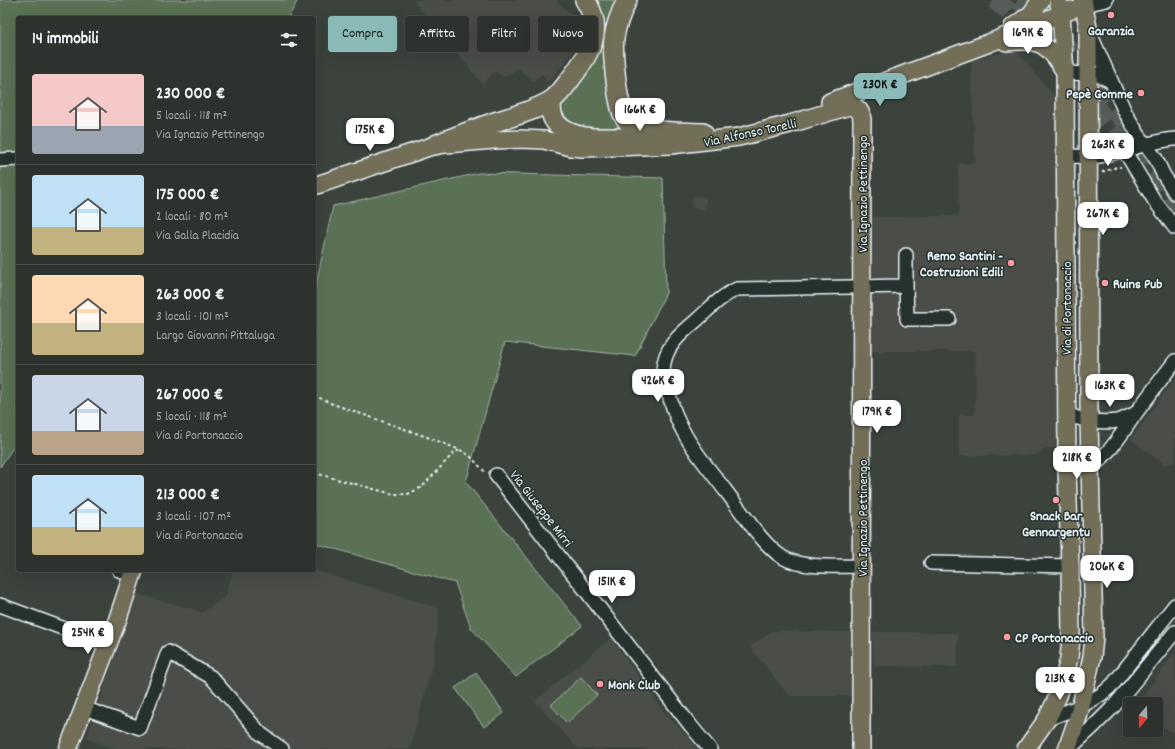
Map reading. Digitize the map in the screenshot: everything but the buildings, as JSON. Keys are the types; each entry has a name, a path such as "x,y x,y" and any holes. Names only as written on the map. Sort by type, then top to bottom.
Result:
{"highway":[{"path":"435,145 530,110 552,100 563,90 583,63 592,44 594,24 590,9 585,0"},
{"path":"627,0 616,29 614,50 619,98 621,108 626,119 634,126 649,130 703,133"},
{"path":"552,100 550,111 558,126 570,133 585,137 649,139 703,133"}],"main road":[{"path":"990,43 1034,11 1041,0"},
{"name":"Via Alfonso Torelli","path":"703,133 738,127 824,104 990,43 1059,7 1084,3"},
{"name":"Via di Portonaccio","path":"1068,749 1081,705 1091,663 1093,647 1089,469 1088,28 1084,3"},
{"name":"Via di Portonaccio","path":"1026,749 1048,718 1062,684 1069,658 1071,639 1067,467 1065,72 1059,7"},
{"path":"990,43 1023,41 1035,42 1043,45 1058,61 1065,72"},
{"name":"Via Ignazio Pettinengo","path":"862,119 869,97 878,85"},
{"name":"Via Alfonso Torelli","path":"316,185 435,145 521,139 544,140 571,147 582,148 677,145 739,137 795,123 848,106"},
{"name":"Via Ignazio Pettinengo","path":"848,106 859,109 862,119 861,749"},
{"path":"68,749 108,645 128,572"}],"street":[{"path":"1084,3 1106,0"},
{"path":"1088,28 1125,112 1156,159 1163,174 1175,193"},
{"path":"1065,72 1096,74 1111,81"},
{"path":"1065,156 1098,156 1175,138"},
{"path":"1124,150 1154,200 1175,228"},
{"path":"0,160 16,159"},
{"path":"906,255 907,319 949,319"},
{"path":"862,566 798,564 782,557 771,547 754,528 682,430 673,408 663,369 666,355 676,340 721,298 737,289 906,286"},
{"path":"1067,467 1089,469 1099,462 1175,361"},
{"path":"1067,414 1072,417 1089,420 1118,421 1136,413"},
{"name":"Via Giuseppe Mirri","path":"496,475 710,749"},
{"path":"931,563 1070,572 1092,578"},
{"path":"0,605 108,645"},
{"path":"1048,718 1081,705 1101,694 1114,683 1175,605"},
{"path":"1068,749 1114,706 1175,632"},
{"path":"84,708 140,728 168,652 211,677 262,734 282,749"}],"path":[{"path":"1100,173 1117,167 1126,168"},
{"path":"316,396 330,403 460,450 468,455 487,474 496,475"},
{"path":"316,474 393,494 408,494 426,484 454,453 460,450"}],"shaded area":[{"path":"415,0 556,0 573,16 538,16 538,52 573,52 548,82 542,74 533,81 519,68 503,77 496,71 483,84 456,52 469,52 469,16 426,16 416,4"},
{"path":"1015,49 1056,98 1056,448 1047,448 1037,455 959,456 959,415 975,415 976,351 866,351 871,217 959,216 958,164 975,163 971,61"},
{"path":"693,196 706,197 705,209 692,208"},
{"path":"1175,379 1175,463 1164,464 1131,439"},
{"path":"316,571 439,608 434,659 410,749 113,749 87,738 136,594 203,612 226,596 232,572 316,572"},
{"path":"772,631 853,632 854,696 789,696 750,647"},
{"path":"872,632 958,633 957,667 874,666"},
{"name":"Monk Club","path":"611,638 664,712 699,749 578,749 535,701"},
{"path":"1175,652 1175,733 1163,727 1163,697 1142,697"}],"green space":[{"path":"0,0 298,0 289,16 16,16 16,443 0,467"},
{"path":"592,0 619,0 621,127 594,129 578,126 571,122 559,106 580,78 584,52 598,52 598,16 590,16"},
{"path":"479,173 663,178 666,293 635,356 505,342 466,482 582,626 516,677 471,628 455,583 316,544 316,285 333,206"},
{"path":"476,673 504,713 484,727 455,688"},
{"path":"581,677 597,695 567,723 551,705"}],"tunnel":[{"path":"994,0 1034,33"},
{"path":"1018,0 1036,15 1068,48 1097,84 1138,141"},
{"path":"1060,60 1175,212"}],"place":[{"name":"Garanzia","path":"1111,15"},
{"name":"Pepè Gomme","path":"1141,93"},
{"name":"Remo Santini - Costruzioni Edili","path":"1011,263"},
{"name":"Ruins Pub","path":"1105,283"},
{"name":"Snack Bar Gennargentu","path":"1056,500"},
{"name":"CP Portonaccio","path":"1007,637"},
{"name":"Monk Club","path":"600,684"}]}
